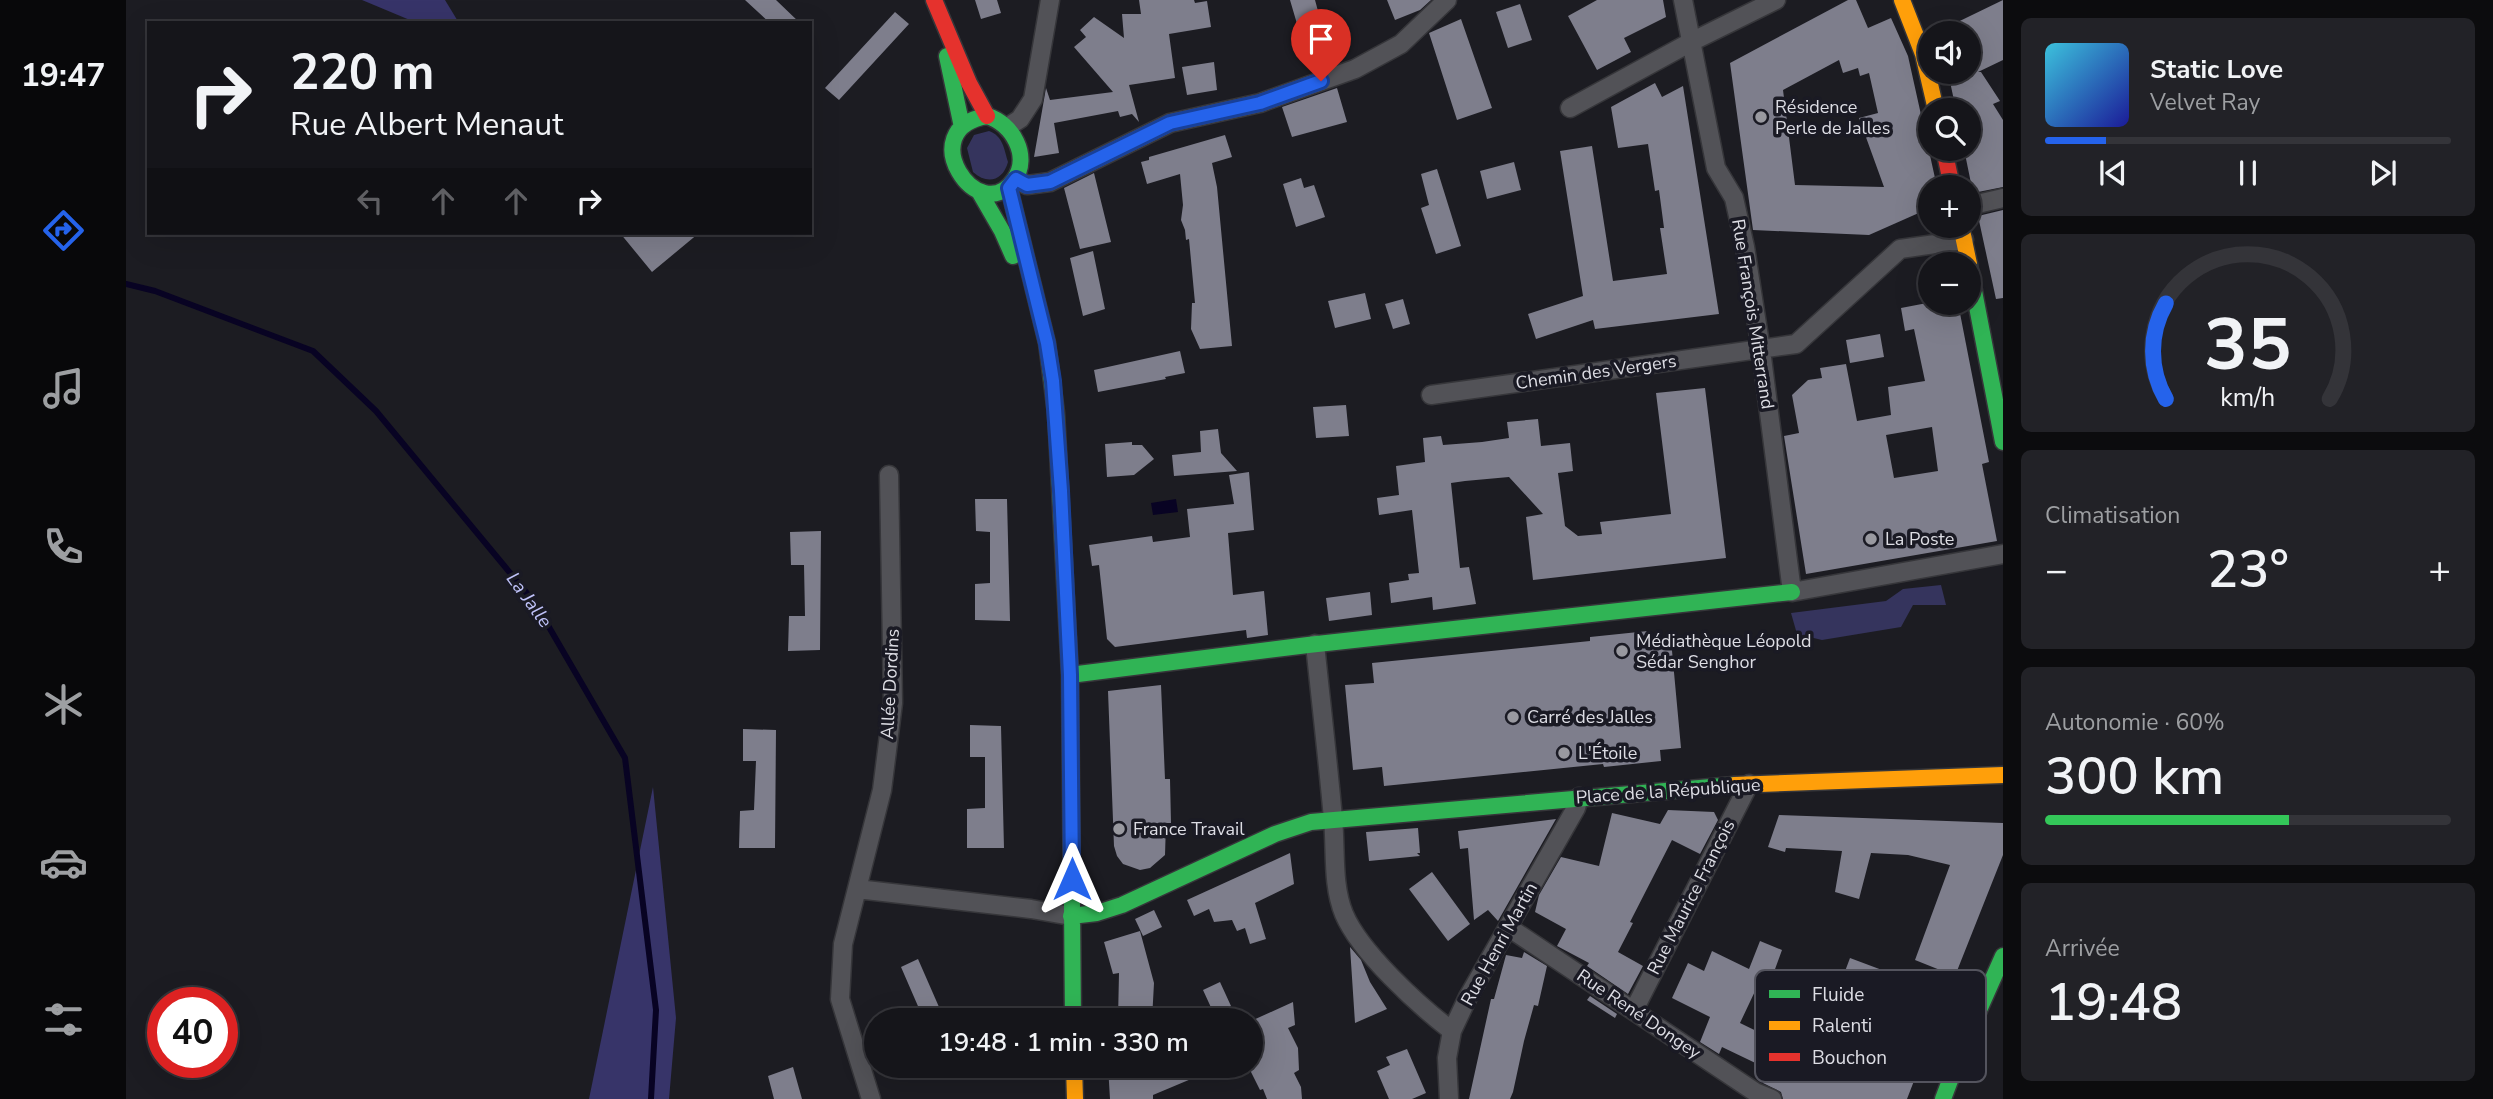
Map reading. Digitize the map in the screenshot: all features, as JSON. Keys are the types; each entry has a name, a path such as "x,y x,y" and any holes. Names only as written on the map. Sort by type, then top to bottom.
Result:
{"street":[{"path":"934,0 941,21 962,127"},
{"path":"1009,126 1020,119 1033,99 1050,0"},
{"path":"980,193 997,194 1013,183 1027,185 1050,182 1170,123 1260,103 1354,69 1401,44 1447,0"},
{"name":"Rue François Mitterrand","path":"1683,0 1716,168 1734,198 1745,247 1761,350 1791,592"},
{"path":"1570,108 1691,42 1776,0"},
{"path":"1902,0 1924,54 1933,98"},
{"path":"941,21 987,116"},
{"path":"1040,321 1002,231 980,193 964,182 954,163 954,137 973,119 987,116 999,119 1009,126 1015,138 1021,161 1013,183 1053,381 1070,675 1073,1008"},
{"path":"1981,203 2003,198"},
{"name":"Chemin des Vergers","path":"1431,395 1796,344 1900,249 1943,238"},
{"path":"1979,315 2003,442"},
{"name":"Allée Dordins","path":"871,1099 840,999 843,944 882,790 893,703 889,475"},
{"path":"1070,675 1315,644 1791,592 2003,554"},
{"path":"1315,644 1334,822 1338,892 1343,912 1350,928 1393,977 1452,1031"},
{"name":"Place de la République","path":"1071,916 1097,913 1122,905 1275,834 1311,822 1749,784 2003,775"},
{"name":"Rue Maurice François","path":"1634,1010 1749,784"},
{"name":"Rue Henri Martin","path":"1449,1099 1447,1058 1452,1031 1468,997 1576,808 1579,797"},
{"path":"856,889 1071,916"},
{"name":"Rue René Dongey","path":"1508,927 1755,1092 1772,1099"},
{"path":"1986,994 2003,956"},
{"path":"1074,1078 1075,1099"},
{"path":"1943,1099 1949,1082"}],"shaded area":[{"path":"362,0 445,0 458,21 412,21"},
{"path":"989,131 1000,140 1008,162 998,177 989,180 973,172 967,148 974,135"},
{"path":"1176,499 1178,512 1153,515 1151,503"},
{"path":"1941,585 1946,605 1913,605 1901,627 1822,640 1797,634 1791,613 1886,601 1903,589"},
{"path":"653,787 676,1018 669,1099 589,1099"}],"building":[{"path":"745,0 776,0 798,21 768,21"},
{"path":"975,0 997,0 1001,13 981,19"},
{"path":"1139,0 1194,0 1195,3 1207,1 1211,27 1169,34 1175,78 1129,85 1139,122 1132,114 1120,117 1118,111 1054,123 1059,153 1034,157 1046,88 1050,100 1113,92 1074,47 1086,37 1080,30 1094,17 1124,38 1122,14 1141,14"},
{"path":"1290,0 1315,0 1327,44 1305,51"},
{"path":"1387,0 1431,0 1420,10 1395,20"},
{"path":"1597,0 1663,0 1666,17 1624,38 1631,52 1597,70 1568,16"},
{"name":"Résidence Perle de Jalles","path":"1848,0 1856,0 1868,28 1891,18 1908,56 1918,101 1918,161 1931,161 1934,175 1918,175 1918,213 1869,235 1753,230 1730,63","holes":["1839,60 1843,73 1858,68 1860,76 1869,73 1878,113 1859,118 1884,187 1795,185 1783,90"]},
{"path":"2003,0 2003,60 1981,71 1981,21 1960,21"},
{"path":"1520,4 1532,40 1508,48 1496,12"},
{"path":"895,12 909,24 839,100 825,88"},
{"path":"1461,19 1492,108 1457,120 1429,33"},
{"path":"1214,62 1217,90 1187,95 1182,67"},
{"path":"1981,72 2000,101 1993,104 2003,120 2003,187 1981,191 1981,175 1969,175 1966,161 1981,161 1981,98 1953,98 1951,84 1981,84"},
{"path":"1655,83 1662,97 1683,86 1719,314 1595,329 1593,320 1536,339 1528,314 1583,296 1560,151 1592,146 1613,281 1667,274 1660,228 1664,228 1659,190 1655,191 1648,144 1618,148 1611,107"},
{"path":"1337,88 1347,122 1292,137 1282,107"},
{"path":"1225,135 1232,157 1212,163 1217,187 1232,346 1200,349 1191,329 1192,303 1195,303 1189,239 1186,240 1181,220 1183,205 1180,174 1147,184 1141,162 1149,160 1149,157"},
{"path":"1514,162 1521,190 1487,199 1480,171"},
{"path":"1437,169 1461,246 1436,254 1421,208 1429,205 1421,174"},
{"path":"1094,173 1111,242 1080,249 1064,188"},
{"path":"1301,178 1304,188 1314,185 1325,217 1296,227 1283,184"},
{"path":"2003,210 2003,298 1996,299 1981,230 1981,215"},
{"path":"622,235 697,235 652,272"},
{"path":"1093,251 1105,309 1083,316 1070,258"},
{"path":"1365,293 1371,319 1335,328 1328,301"},
{"path":"1403,299 1410,324 1393,329 1385,304"},
{"path":"1918,305 1918,315 1960,315 1989,462 1982,464 1997,541 1806,574 1784,436 1799,433 1792,395 1808,380 1822,378 1820,368 1846,364 1857,421 1891,415 1888,387 1925,381 1914,329 1905,331 1901,308","holes":["1932,427 1938,471 1894,478 1886,435"]},
{"path":"1880,334 1884,357 1850,363 1846,340"},
{"path":"1180,351 1185,373 1098,392 1094,370"},
{"path":"1705,388 1726,558 1533,580 1526,517 1543,514 1509,477 1465,481 1451,483 1460,568 1469,567 1476,604 1433,610 1432,597 1391,603 1389,583 1409,580 1408,574 1419,573 1412,510 1379,515 1377,498 1399,495 1396,466 1425,462 1423,438 1441,436 1443,445 1509,438 1507,422 1538,419 1541,446 1570,443 1573,471 1558,473 1565,526 1578,536 1602,534 1600,522 1671,514 1656,393"},
{"path":"1346,405 1349,436 1316,438 1313,407"},
{"path":"1218,429 1221,453 1237,471 1174,476 1172,455 1201,452 1200,431"},
{"path":"1132,442 1132,445 1142,445 1154,459 1134,475 1107,477 1105,444"},
{"path":"1249,472 1254,530 1228,533 1233,595 1264,591 1268,635 1247,638 1246,630 1115,647 1107,639 1099,565 1092,566 1089,545 1152,536 1153,542 1190,537 1187,509 1234,504 1229,475"},
{"path":"975,499 1007,499 1010,621 975,620 975,584 990,583 990,532 976,531"},
{"path":"821,531 820,650 788,651 789,616 805,616 804,565 791,565 790,532"},
{"path":"1370,592 1372,615 1329,621 1326,598"},
{"name":"Carré des Jalles","path":"1648,631 1648,642 1671,640 1681,748 1660,750 1661,761 1604,767 1603,764 1384,786 1382,767 1353,770 1345,685 1374,683 1372,663 1590,641 1590,637"},
{"path":"1161,685 1165,779 1170,779 1171,823 1166,823 1165,855 1150,868 1140,870 1123,864 1114,846 1108,691"},
{"path":"970,725 1001,726 1004,848 967,848 967,809 985,808 985,757 970,757"},
{"path":"743,729 776,730 775,848 739,848 740,811 754,810 756,761 743,761"},
{"path":"1668,810 1714,812 1718,820 1700,854 1672,840 1630,922 1633,923 1618,952 1643,966 1628,994 1587,966 1589,963 1557,946 1566,929 1535,912 1539,895 1561,857 1599,866 1612,813 1660,824"},
{"path":"1779,815 2003,823 2003,855 1957,970 1940,970 1915,960 1950,865 1908,855 1871,853 1859,899 1835,892 1842,851 1786,848 1785,852 1768,847"},
{"path":"1556,819 1498,921 1488,910 1474,920 1468,848 1460,849 1458,831"},
{"path":"1418,828 1420,853 1417,853 1420,856 1369,861 1366,832"},
{"path":"1290,853 1294,884 1255,903 1266,939 1250,944 1245,928 1237,931 1232,920 1214,922 1209,909 1194,916 1187,900"},
{"path":"1432,872 1470,924 1448,941 1409,889"},
{"path":"1154,910 1162,927 1143,936 1135,919"},
{"path":"1140,931 1154,983 1153,1008 1118,1008 1119,973 1113,974 1104,942"},
{"path":"1760,941 1782,950 1775,970 1755,970 1755,991 1740,1023 1755,1030 1755,1063 1722,1047 1719,1054 1700,1042 1710,1017 1672,998 1688,963 1704,971 1712,951 1749,969"},
{"path":"1350,947 1361,960 1370,982 1387,1009 1355,1023"},
{"path":"1524,952 1547,966 1538,1006 1534,1005 1524,1041 1513,1092 1510,1099 1469,1099 1491,999 1494,999 1506,955 1522,958"},
{"path":"1850,958 1882,970 1846,970"},
{"path":"918,959 940,1008 919,1008 901,967"},
{"path":"1220,982 1231,1006 1211,1008 1203,990"},
{"path":"1590,996 1617,1014 1615,1018 1587,1000"},
{"path":"1293,1002 1295,1025 1288,1028 1298,1048 1299,1070 1294,1073 1301,1087 1302,1099 1267,1099 1254,1078 1263,1078 1263,1016"},
{"path":"1407,1049 1426,1093 1412,1099 1389,1099 1377,1071 1390,1065 1386,1057"},
{"path":"793,1067 802,1099 774,1099 768,1076"},
{"path":"1109,1078 1193,1078 1153,1095 1153,1099 1110,1099"},
{"path":"1914,1082 1907,1099 1783,1099 1781,1092 1763,1083"}],"waterway":[{"name":"La Jalle","path":"126,284 155,291 313,351 376,411 535,603 625,758 656,1010 651,1099"}],"traffic: fast":[{"path":"947,56 962,127"},
{"path":"987,116 1011,133 1020,151 1019,171 1014,180 1000,192 984,193 970,185 959,172 953,155 954,139 965,125 987,116"},
{"path":"1009,188 1047,343 1056,413 1070,675 1073,1008"},
{"path":"980,193 1013,256"},
{"path":"1979,315 2003,442"},
{"path":"1070,675 1308,645 1792,592"},
{"path":"1071,916 1097,913 1122,905 1275,834 1311,822 1734,785"},
{"path":"1986,994 2003,956"},
{"path":"1943,1099 1949,1082"}],"traffic: slow":[{"path":"1902,0 1923,54 1933,98"},
{"path":"1964,238 1966,252"},
{"path":"1734,785 2003,775"},
{"path":"1074,1078 1075,1099"}],"traffic: jam":[{"path":"934,0 969,83 987,116"},
{"path":"1947,161 1949,175"}],"place":[{"name":"Résidence Perle de Jalles","path":"1761,117"},
{"name":"La Poste","path":"1871,539"},
{"name":"Médiathèque Léopold Sédar Senghor","path":"1622,651"},
{"name":"Carré des Jalles","path":"1513,717"},
{"name":"L'Étoile","path":"1564,753"},
{"name":"France Travail","path":"1119,829"}],"route":[{"path":"1072,879 1070,675 1053,381 1047,343 1009,188 1016,179 1027,185 1050,182 1170,123 1260,103 1321,81"}]}
